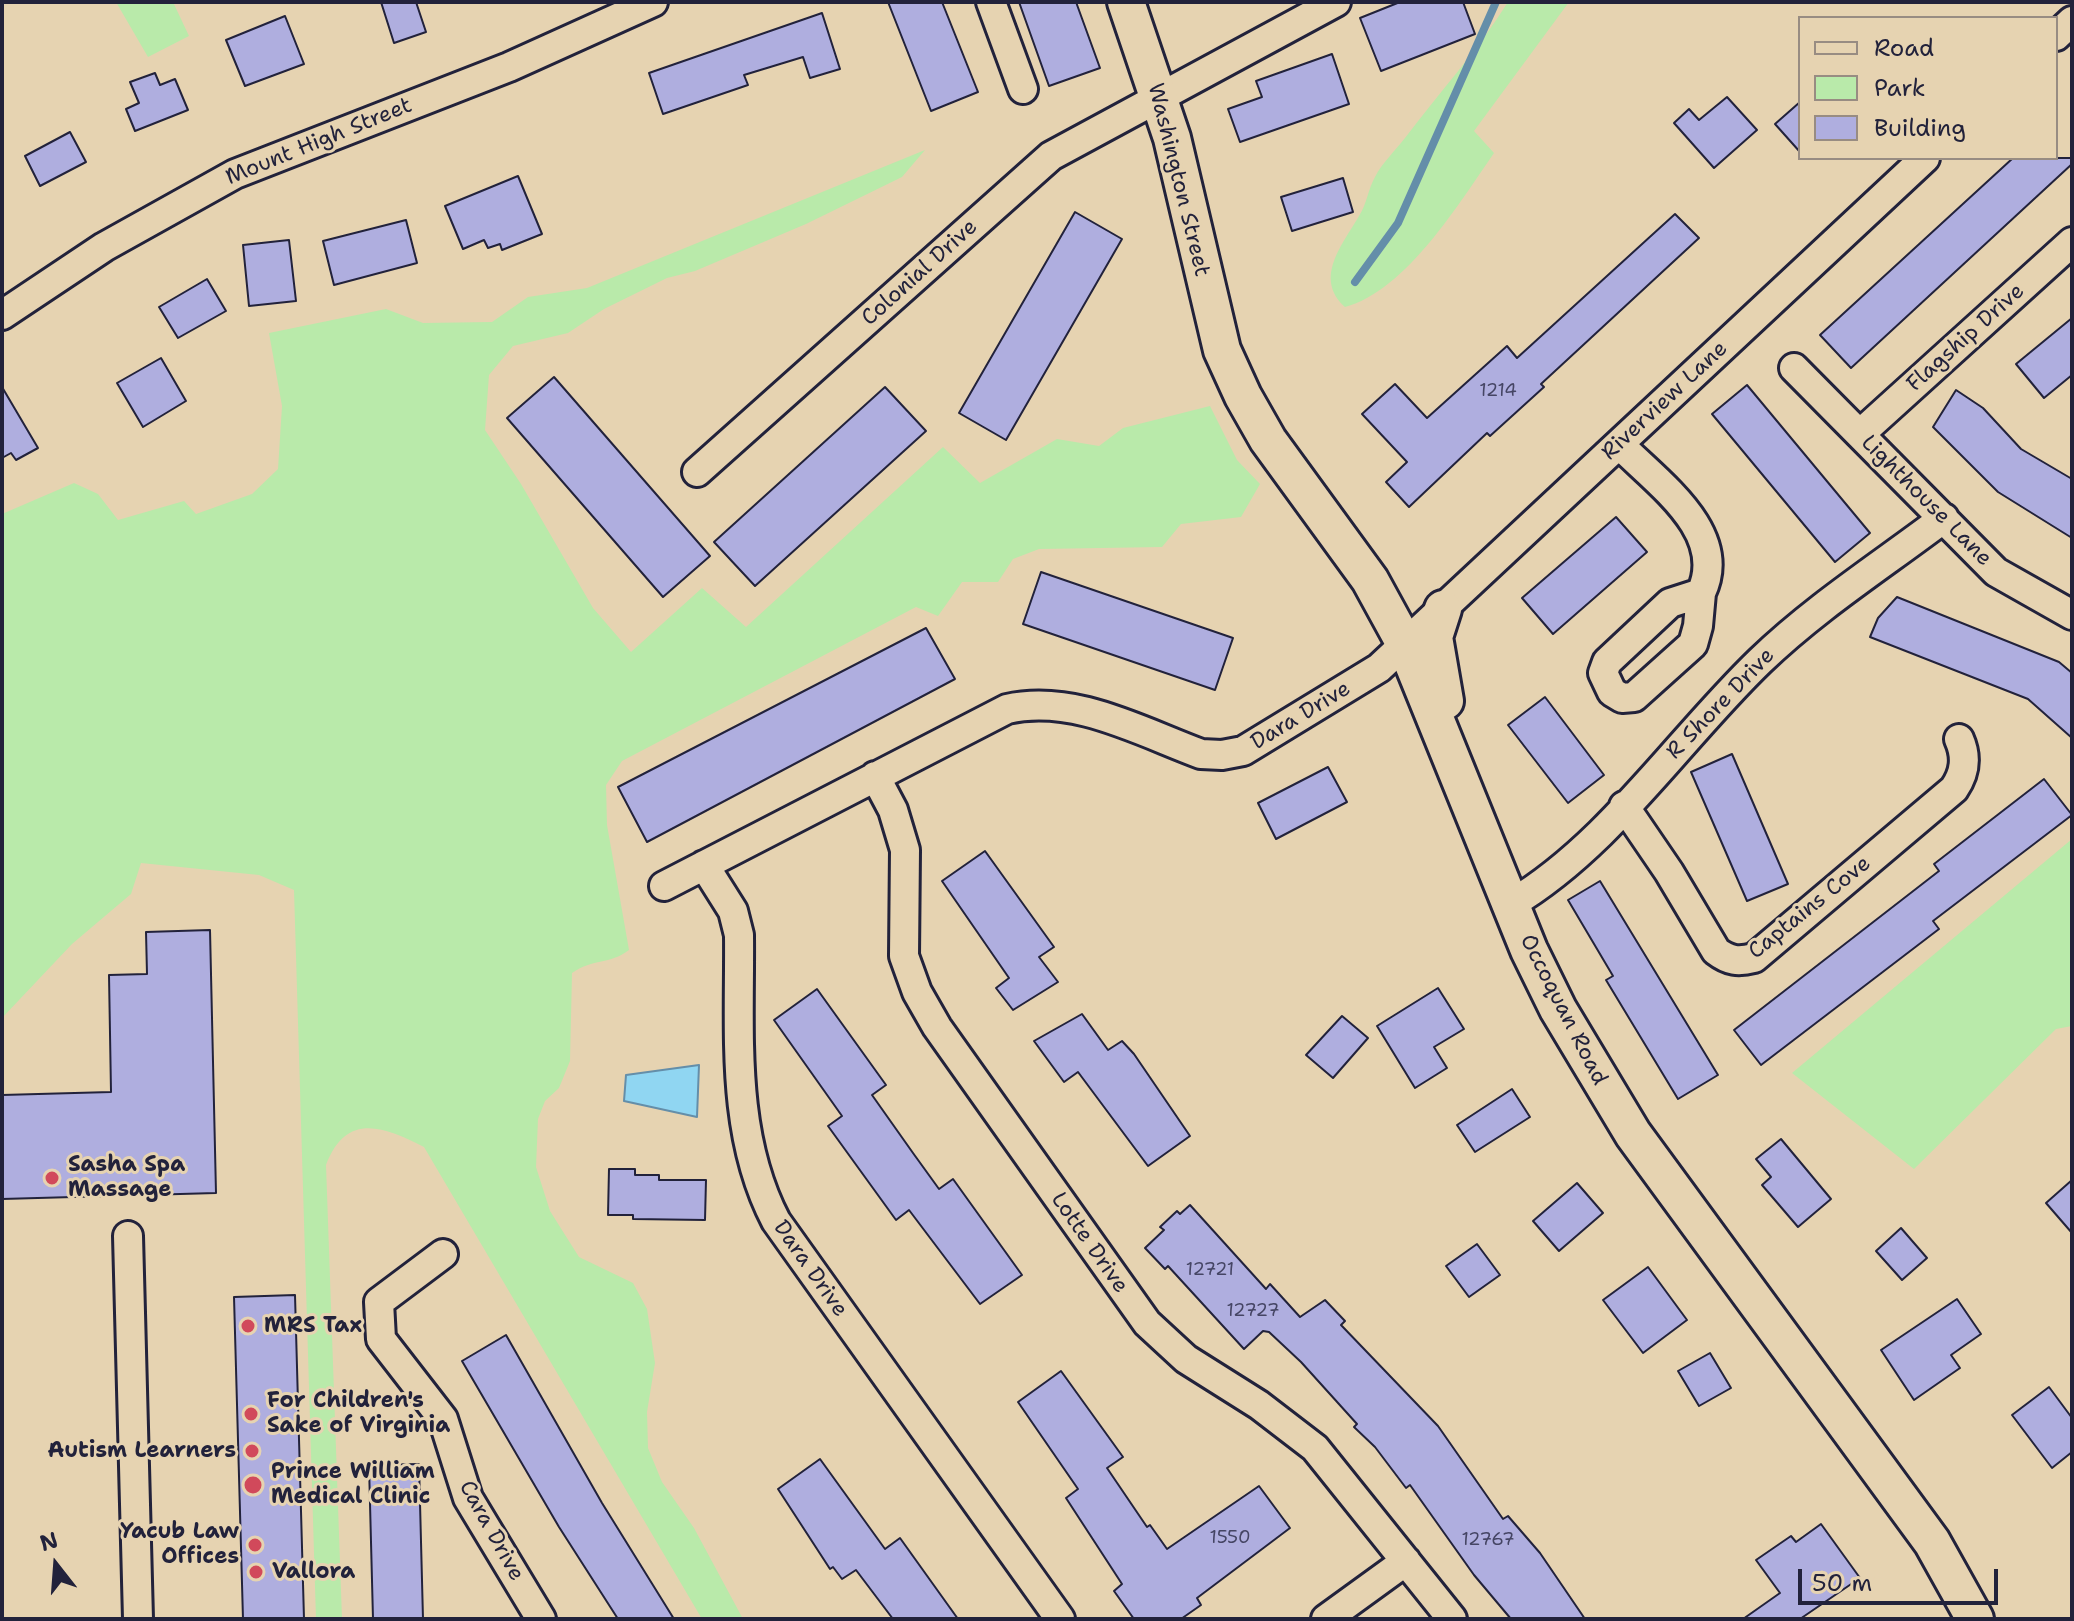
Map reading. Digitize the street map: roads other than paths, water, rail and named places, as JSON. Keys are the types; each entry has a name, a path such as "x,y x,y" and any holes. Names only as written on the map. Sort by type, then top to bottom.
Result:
{"street":[{"name":"Mount High Street","path":"2,315 104,247 235,174 509,67 653,2"},
{"path":"991,2 1023,89"},
{"name":"Washington Street","path":"1126,2 1161,99 1211,311 1226,359"},
{"name":"Colonial Drive","path":"697,472 1051,156 1336,2"},
{"name":"Riverview Lane","path":"1405,644 1923,160"},
{"name":"Flagship Drive","path":"1860,434 2072,242"},
{"name":"Occoquan Road","path":"1226,359 1268,440 1370,580 1405,644 1511,904 1558,1009 1626,1123 1932,1542 1975,1619"},
{"name":"Lighthouse Lane","path":"1794,368 1996,572 2072,615"},
{"path":"1619,444 1696,524 1706,541 1709,560 1701,593"},
{"name":"R Shore Drive","path":"1511,904 1571,863 1759,662 1800,625 1944,518"},
{"path":"1443,609 1434,637 1435,650 1460,778"},
{"name":"Dara Drive","path":"664,886 1007,709 1033,703 1080,709 1201,754 1222,755 1243,751 1379,668 1405,644"},
{"name":"Captains Cove","path":"1624,806 1669,872 1716,951 1727,959 1741,962 1754,958 1954,789 1961,779 1965,763 1959,739"},
{"name":"Lotte Drive","path":"875,776 893,810 905,850 904,956 917,992 937,1027 1147,1323 1186,1359 1259,1405 1315,1448 1452,1619"},
{"name":"Dara Drive","path":"704,865 733,911 739,935 741,1097 762,1194 776,1221 1060,1619"},
{"path":"128,1236 138,1619"},
{"name":"Cara Drive","path":"443,1254 379,1302 381,1339 443,1419 468,1498 541,1619"},
{"path":"1326,1619 1406,1561"}],"water":[{"path":"699,1065 697,1117 624,1101 626,1075"}],"waterway":[{"path":"1355,282 1398,223 1496,2"}],"place":[{"name":"Sasha Spa Massage","path":"52,1178"},
{"name":"MRS Tax","path":"248,1326"},
{"name":"For Children's Sake of Virginia","path":"251,1414"},
{"name":"Autism Learners","path":"252,1451"},
{"name":"Prince William Medical Clinic","path":"253,1485"},
{"name":"Yacub Law Offices","path":"255,1545"},
{"name":"Vallora","path":"256,1572"}]}
